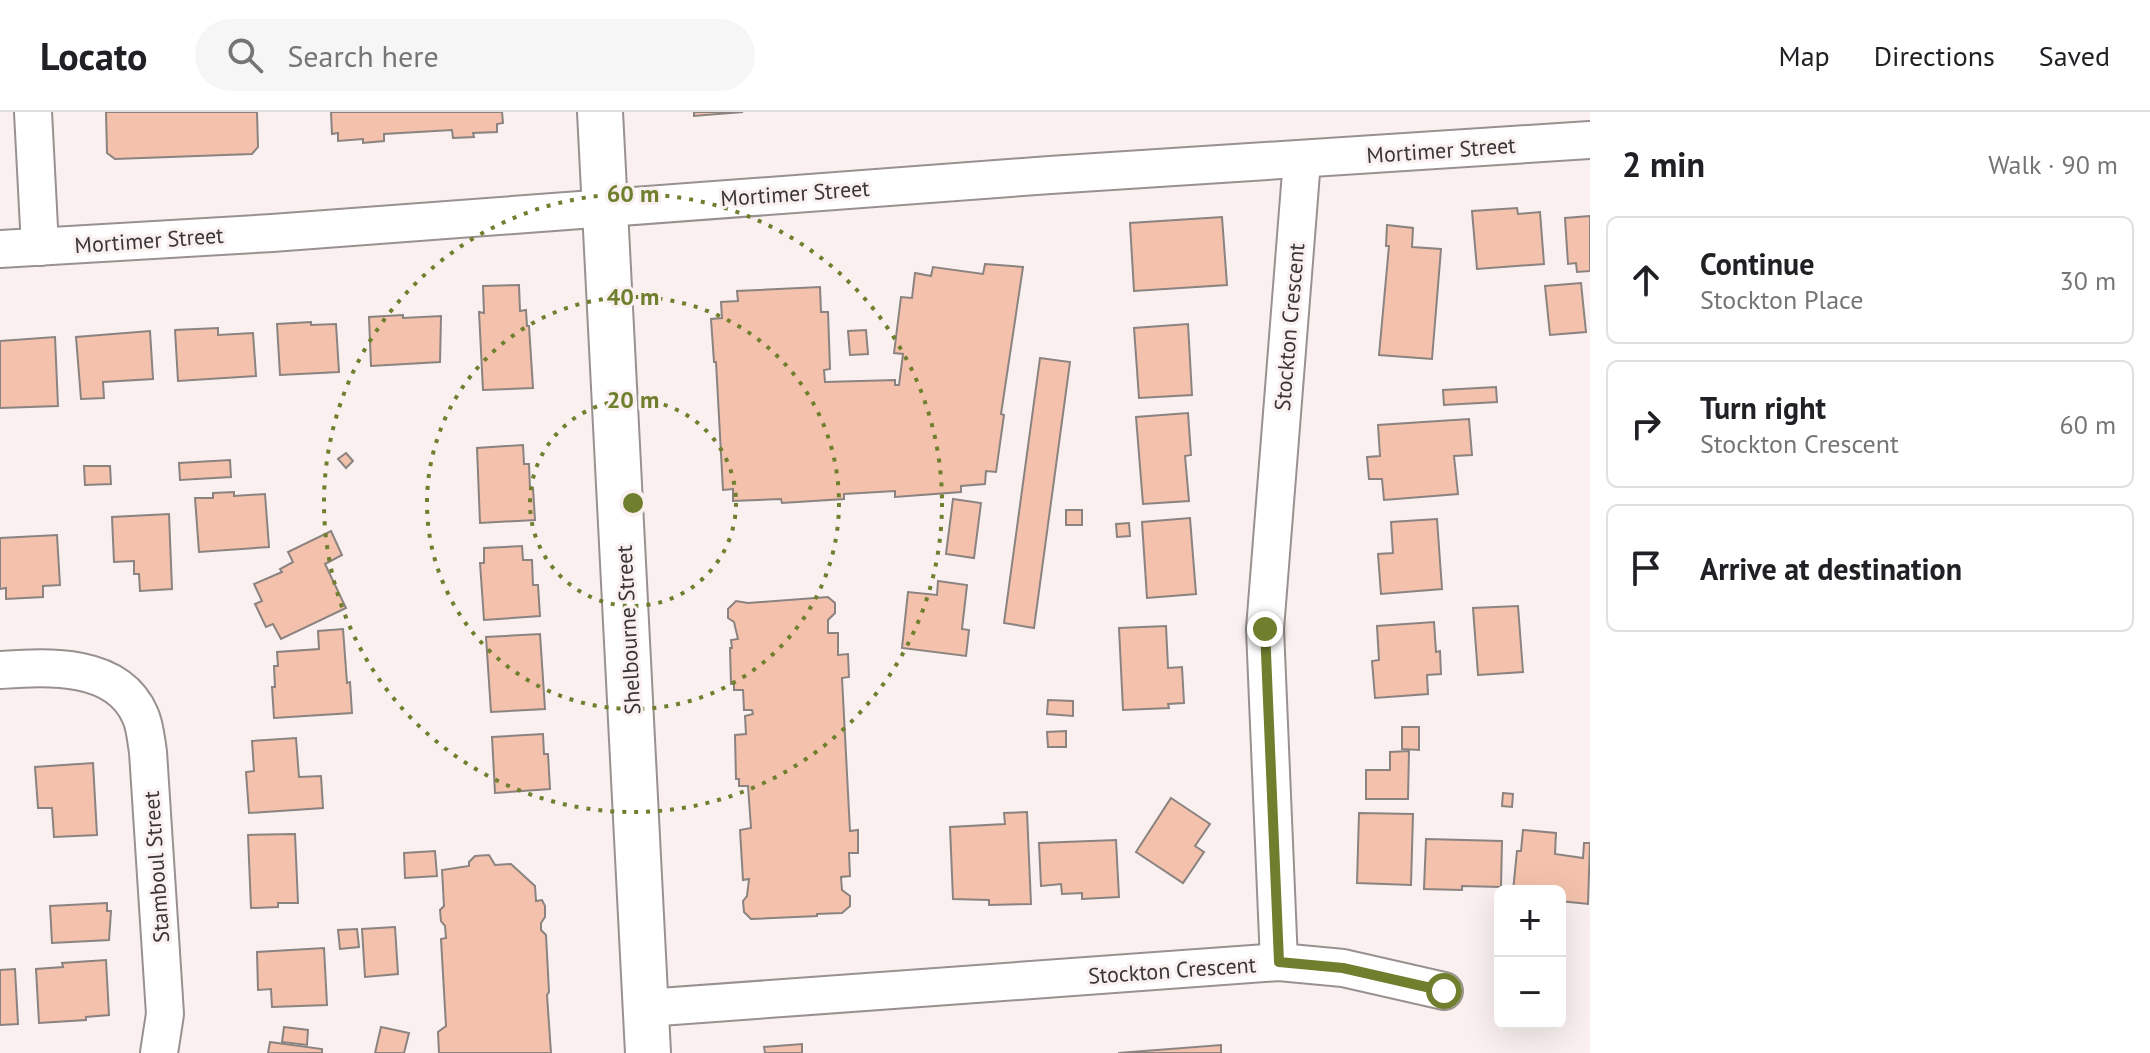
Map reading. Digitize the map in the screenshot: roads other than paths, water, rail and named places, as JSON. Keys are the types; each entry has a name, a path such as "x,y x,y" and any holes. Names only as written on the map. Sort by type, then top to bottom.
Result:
{"main road":[{"name":"Shelbourne Street","path":"600,112 648,1053"}],"street":[{"path":"33,112 40,247"},
{"name":"Mortimer Street","path":"0,249 272,233 604,207 1590,140"},
{"name":"Stockton Crescent","path":"646,1008 1279,962 1265,629 1302,160"},
{"name":"Stamboul Street","path":"0,670 36,667 79,670 120,687 140,714 148,752 165,1014 159,1053"},
{"path":"1279,962 1343,968 1444,991"}]}
